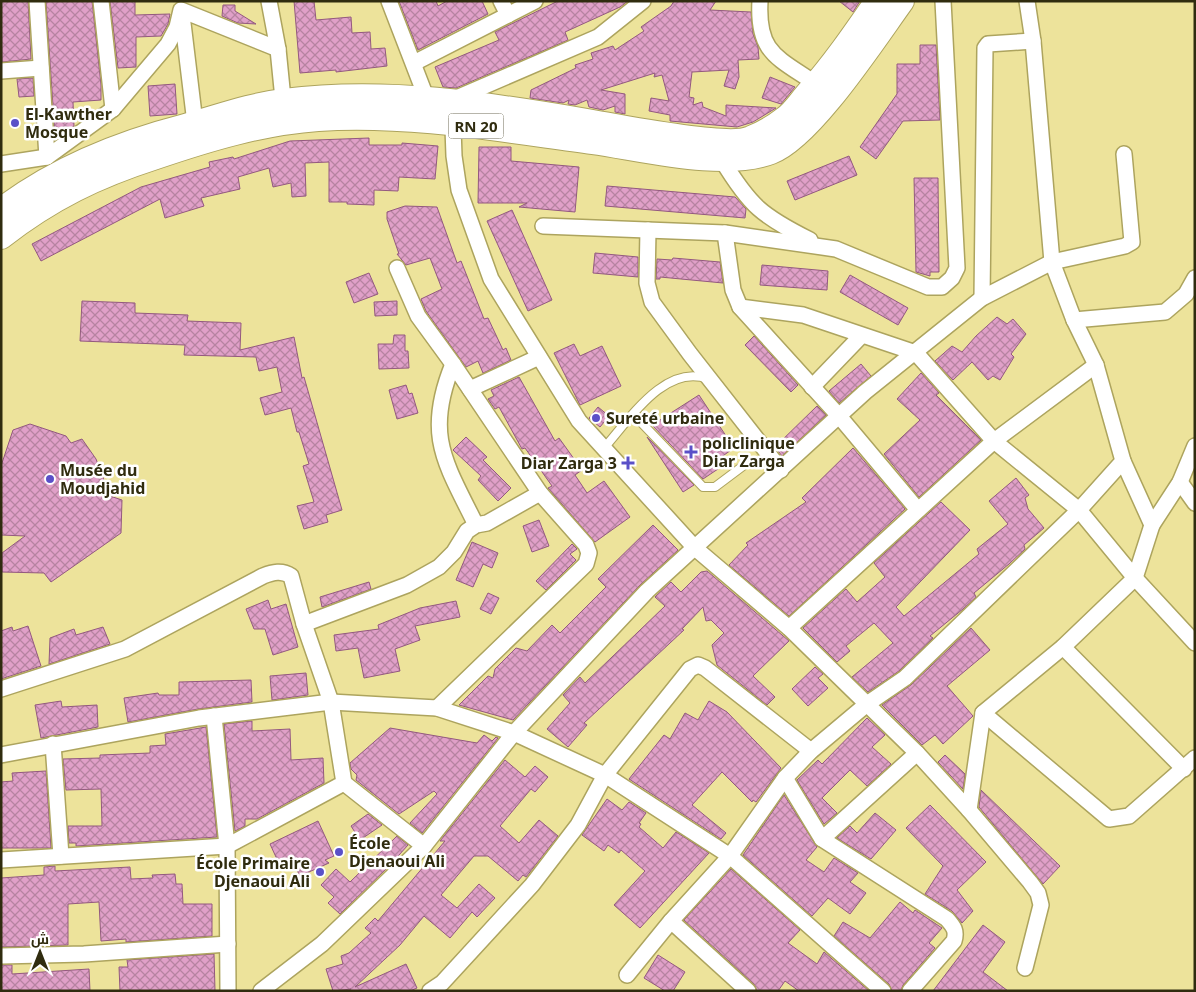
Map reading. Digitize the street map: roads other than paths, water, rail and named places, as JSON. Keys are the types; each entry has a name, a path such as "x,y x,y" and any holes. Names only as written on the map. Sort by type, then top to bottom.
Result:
{"main road":[{"name":"RN 20","path":"1,237 28,215 85,184 194,144 233,133 284,112 344,97 426,97 508,107 646,131 716,140 748,140 785,119 816,84 877,1"},
{"name":"RN 20","path":"1,210 24,192 60,172 135,139 230,112 284,112 317,119 373,119 453,124 722,160 746,160 774,151 803,130 856,65 902,1"}],"street":[{"path":"36,1 47,157"},
{"path":"101,1 113,109"},
{"path":"269,1 278,49 284,112"},
{"path":"389,1 426,97"},
{"path":"501,1 508,15"},
{"path":"414,62 535,1"},
{"path":"643,1 598,37 452,100 459,190 491,279 579,421 695,548 789,628 917,753 969,810 1038,893 1041,905 1025,968"},
{"path":"760,1 759,20 762,39 771,53 816,84"},
{"path":"543,226 724,233 821,245 836,249 928,287 942,287 952,278 956,268 943,1"},
{"path":"1027,1 1052,262 1074,320 1096,365 1123,461 1152,524"},
{"path":"1,164 47,157 113,109 168,44 177,27 180,5"},
{"path":"180,5 278,49"},
{"path":"180,5 195,123"},
{"path":"982,298 985,48 988,44 1032,41"},
{"path":"1,71 41,68"},
{"path":"261,991 322,944 424,846 514,732 648,591 865,392 916,353 982,298 1052,262 1125,246 1132,242 1124,154"},
{"path":"722,160 739,190 763,214 821,245"},
{"path":"648,230 647,283 652,302 781,470"},
{"path":"724,233 733,290 740,307 839,416 918,510"},
{"path":"397,268 418,316 453,364 540,493 586,545 589,553 586,564 437,708"},
{"path":"1074,320 1165,312 1186,294 1195,278"},
{"path":"740,307 803,315 916,353 994,441 1079,510 1134,578 1195,643"},
{"path":"812,387 861,336"},
{"path":"470,389 539,357"},
{"path":"453,364 442,391 439,415 440,438 444,460 476,525"},
{"path":"789,628 994,441 1096,365"},
{"path":"969,810 983,713 1063,647 1134,578 1152,524 1180,482 1195,446"},
{"path":"627,975 671,921 730,856 785,778 811,751 867,704 905,678 1079,510 1123,461"},
{"path":"1180,482 1195,503"},
{"path":"304,624 407,585 438,567 454,552 467,531 476,525 487,523 540,493"},
{"path":"1,689 126,649 263,576 274,572 285,573 291,576 304,624 331,702 344,783 424,846"},
{"path":"1063,647 1184,769"},
{"path":"430,991 442,982 532,885 578,825 605,775 690,669 698,665 705,668 811,751"},
{"path":"1,755 214,716 331,702 437,708 514,732 605,775 730,856 883,991"},
{"path":"983,713 1109,819 1129,816 1195,758"},
{"path":"214,716 227,846 228,991"},
{"path":"53,744 61,856"},
{"path":"822,839 917,753"},
{"path":"785,778 822,839 947,919 954,926 956,933 954,941 910,991"},
{"path":"1,860 227,846 344,783"},
{"path":"671,921 748,991"},
{"path":"1,956 84,954 228,944"}],"lane":[{"path":"604,448 661,385 696,376 711,380"},
{"path":"634,415 703,486 715,488 743,466"}],"place":[{"name":"El-Kawther Mosque","path":"15,123"},
{"name":"Sureté urbaine","path":"596,418"},
{"name":"policlinique Diar Zarga","path":"691,452"},
{"name":"Diar Zarga 3","path":"628,463"},
{"name":"Musée du Moudjahid","path":"50,479"},
{"name":"École Djenaoui Ali","path":"339,852"},
{"name":"École Primaire Djenaoui Ali","path":"320,872"}]}
